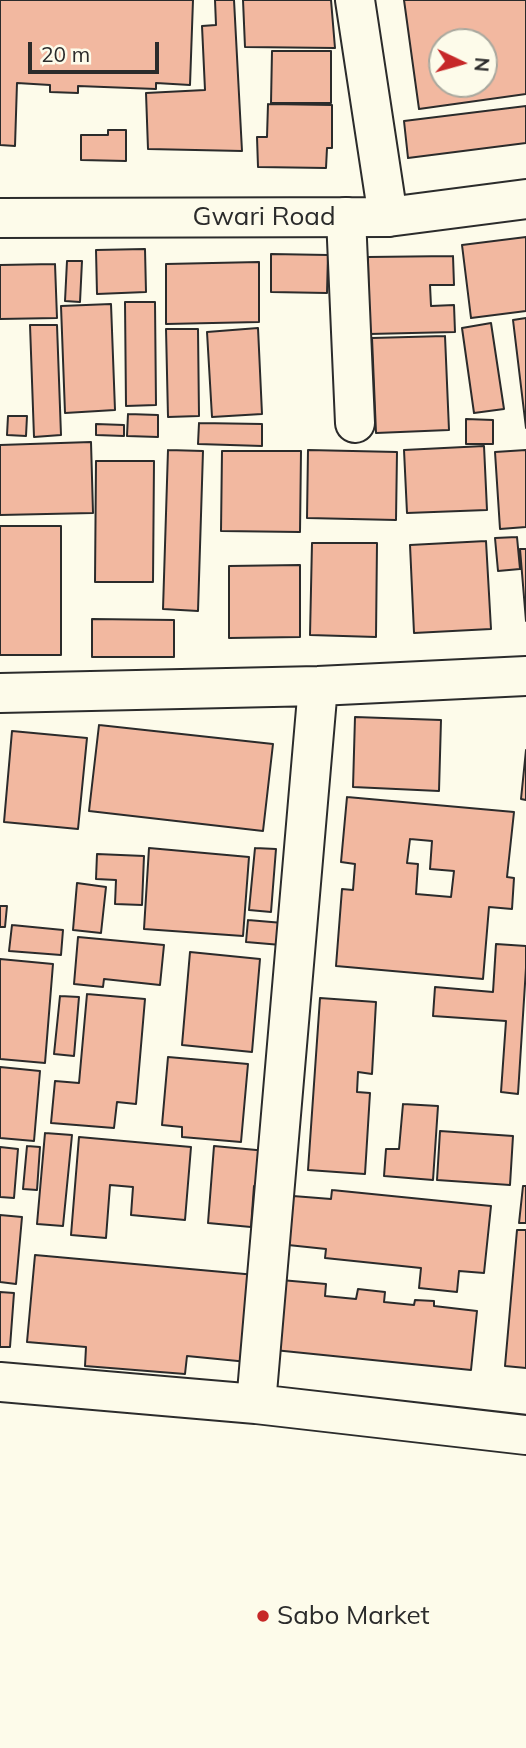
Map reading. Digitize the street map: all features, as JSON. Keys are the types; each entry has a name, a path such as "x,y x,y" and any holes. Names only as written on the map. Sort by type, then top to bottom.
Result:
{"street":[{"path":"355,0 388,217"},
{"name":"Gwari Road","path":"0,218 388,217 526,199"},
{"path":"346,217 355,423"},
{"path":"0,693 318,686 526,676"},
{"path":"256,1404 318,686"},
{"path":"0,1382 256,1404 526,1435"}],"building":[{"path":"0,0 193,0 190,85 156,83 156,89 78,86 78,93 50,92 50,85 17,83 15,146 0,145"},
{"path":"215,0 234,0 242,151 148,149 146,93 205,90 202,26 216,25"},
{"path":"243,0 331,0 335,48 245,47"},
{"path":"404,0 526,0 526,94 498,98 498,28 428,28 428,98 497,98 419,109"},
{"path":"272,51 331,51 331,103 271,103"},
{"path":"268,104 332,105 332,148 327,148 326,168 258,167 257,137 267,137"},
{"path":"526,106 526,143 408,158 404,121"},
{"path":"108,130 126,130 126,161 81,160 81,135 108,135"},
{"path":"526,237 526,311 471,318 462,245"},
{"path":"145,249 146,292 97,294 96,250"},
{"path":"271,254 328,255 327,293 271,292"},
{"path":"453,256 454,285 430,285 431,306 454,305 455,332 369,334 368,257"},
{"path":"67,261 82,261 80,302 65,301"},
{"path":"259,262 259,322 166,324 166,264"},
{"path":"55,264 57,318 0,319 0,265"},
{"path":"125,302 155,302 156,405 126,406"},
{"path":"111,304 115,410 65,413 61,306"},
{"path":"526,318 526,428 513,320"},
{"path":"491,323 504,409 474,413 462,328"},
{"path":"30,325 57,325 61,435 34,437"},
{"path":"258,328 262,414 212,417 207,332"},
{"path":"166,329 198,329 199,416 168,417"},
{"path":"445,336 449,430 376,433 372,338"},
{"path":"128,414 158,415 158,437 127,436"},
{"path":"8,416 27,416 26,436 7,435"},
{"path":"466,419 493,420 493,444 466,444"},
{"path":"199,423 262,424 262,446 198,444"},
{"path":"96,424 124,425 124,436 96,435"},
{"path":"91,442 93,513 0,515 0,445"},
{"path":"484,446 487,510 407,513 404,450"},
{"path":"168,450 203,451 198,611 163,609"},
{"path":"308,450 397,452 396,520 307,518"},
{"path":"526,450 526,527 500,529 495,452"},
{"path":"222,451 301,451 300,532 221,531"},
{"path":"96,461 154,461 153,582 95,582"},
{"path":"0,526 61,526 61,655 0,655"},
{"path":"517,537 520,569 498,571 495,538"},
{"path":"486,541 491,629 414,633 410,545"},
{"path":"312,543 377,543 376,637 310,635"},
{"path":"520,549 526,549 526,621"},
{"path":"300,565 300,637 229,638 229,566"},
{"path":"92,619 174,620 174,657 92,657"},
{"path":"355,717 441,720 439,791 353,787"},
{"path":"99,725 273,744 263,831 89,811"},
{"path":"12,731 87,738 78,829 4,822"},
{"path":"526,750 526,800 521,799"},
{"path":"347,797 514,812 507,877 514,878 512,909 489,907 483,979 336,966 342,889 353,890 355,864 341,862","holes":["410,839 432,841 430,869 454,871 451,897 416,894 418,864 407,863"]},
{"path":"149,848 249,857 243,936 144,929"},
{"path":"255,848 276,849 271,912 249,910"},
{"path":"97,854 144,856 142,905 115,904 116,880 96,879"},
{"path":"77,883 106,887 101,933 73,930"},
{"path":"0,906 7,906 5,927 0,927"},
{"path":"248,920 283,923 281,945 246,942"},
{"path":"12,925 63,930 61,955 9,951"},
{"path":"78,937 164,945 160,985 104,979 103,987 74,984"},
{"path":"496,944 526,946 518,1094 501,1092 506,1021 433,1016 435,987 493,992"},
{"path":"190,952 260,959 252,1052 182,1045"},
{"path":"0,959 53,964 45,1063 0,1059"},
{"path":"87,994 145,999 136,1104 117,1102 114,1128 51,1123 55,1081 79,1083"},
{"path":"60,996 79,997 74,1056 54,1054"},
{"path":"320,998 376,1002 372,1074 358,1072 357,1092 370,1093 365,1174 308,1170"},
{"path":"168,1057 248,1064 241,1142 182,1137 182,1127 162,1125"},
{"path":"0,1067 40,1071 34,1141 0,1138"},
{"path":"403,1104 438,1106 433,1180 384,1176 386,1149 399,1149"},
{"path":"440,1131 513,1136 510,1185 437,1180"},
{"path":"45,1133 72,1135 63,1226 37,1224"},
{"path":"79,1137 191,1147 185,1220 131,1215 133,1187 110,1185 106,1238 71,1235"},
{"path":"27,1146 40,1147 37,1190 23,1189"},
{"path":"214,1146 267,1151 264,1187 254,1186 251,1227 208,1223"},
{"path":"0,1147 18,1149 14,1198 0,1197"},
{"path":"523,1186 526,1186 526,1223 519,1223"},
{"path":"332,1190 491,1206 484,1273 459,1271 457,1292 419,1288 421,1268 325,1258 326,1249 288,1245 293,1196 331,1199"},
{"path":"0,1215 22,1217 16,1284 0,1282"},
{"path":"517,1230 526,1230 526,1368 505,1366"},
{"path":"35,1255 256,1275 248,1362 187,1356 185,1374 85,1366 86,1347 27,1342"},
{"path":"281,1280 326,1284 325,1296 356,1299 358,1289 385,1292 384,1302 414,1305 415,1300 434,1301 434,1306 477,1311 471,1370 274,1350"},
{"path":"0,1292 14,1293 10,1347 0,1347"}],"place":[{"name":"Sabo Market","path":"263,1616"}]}
